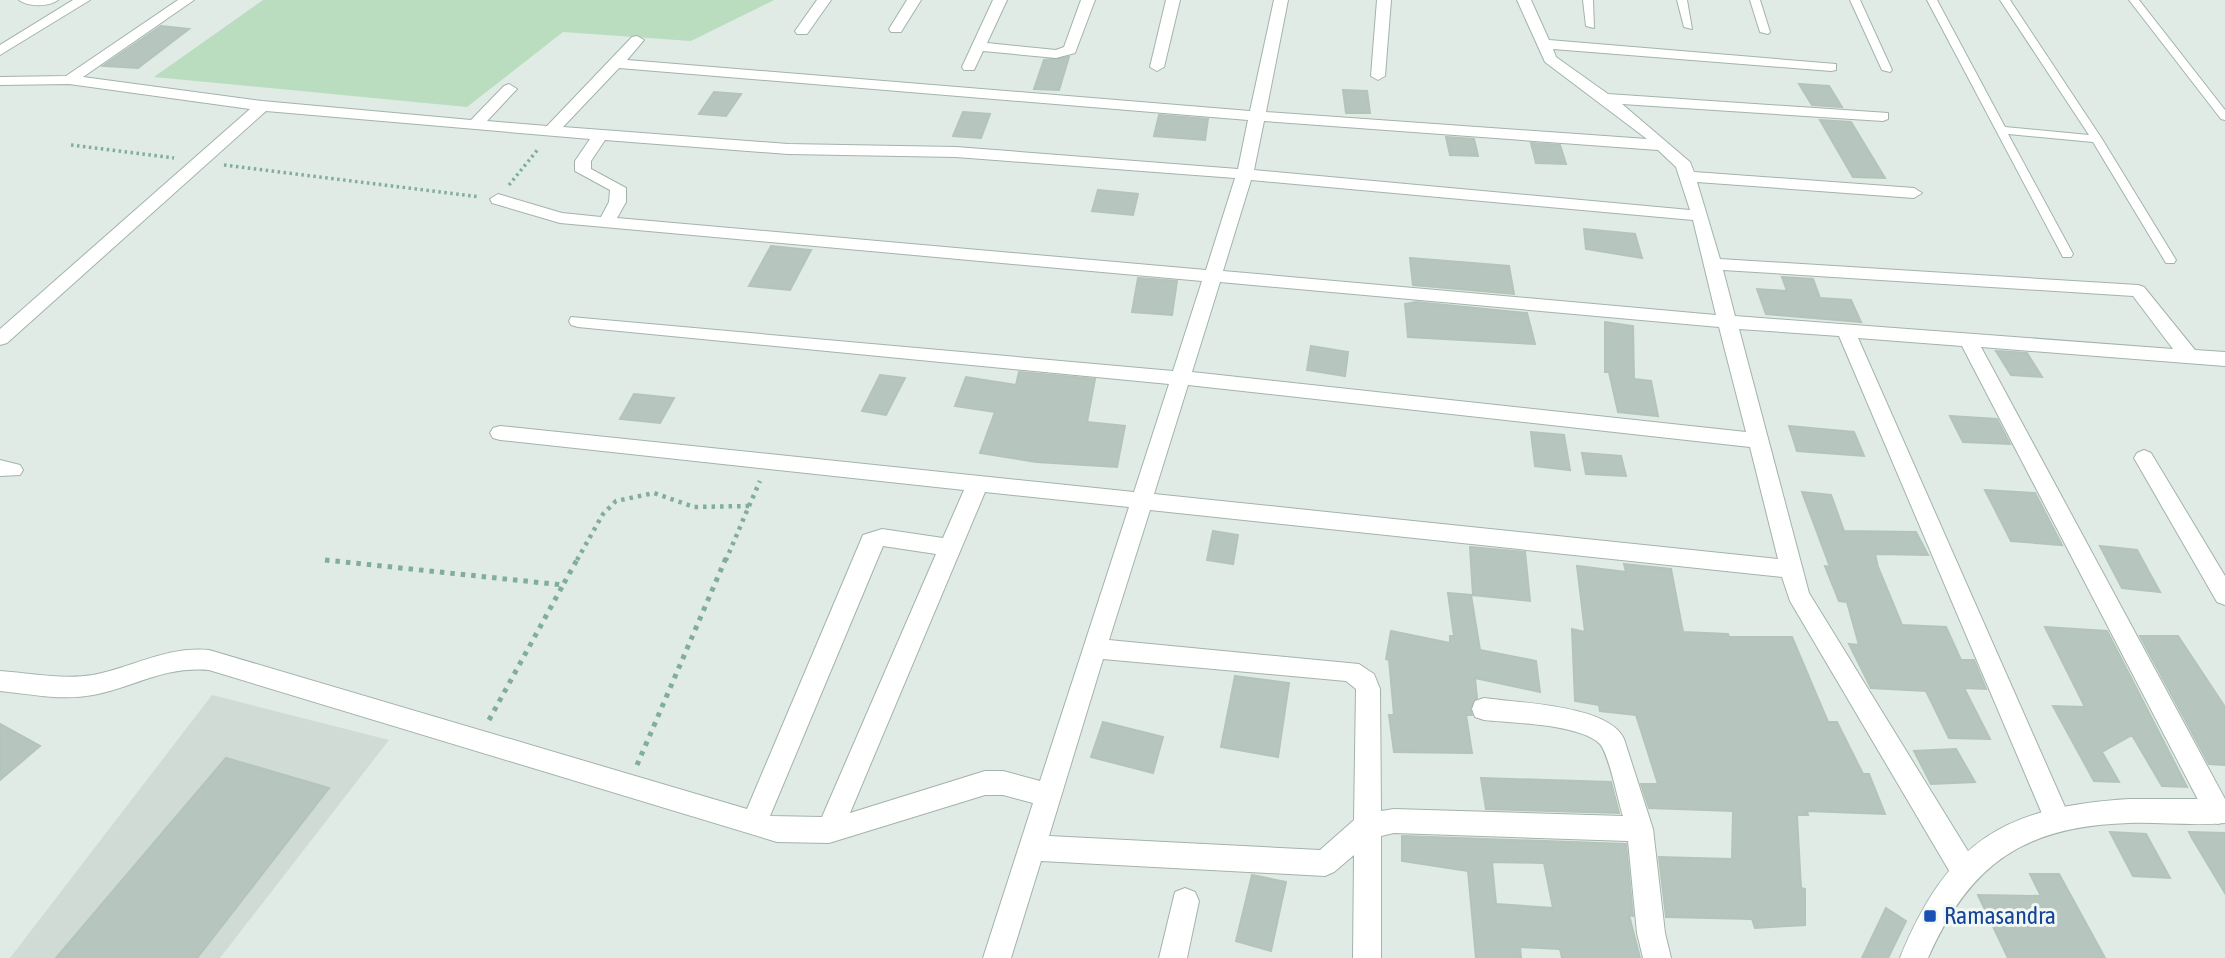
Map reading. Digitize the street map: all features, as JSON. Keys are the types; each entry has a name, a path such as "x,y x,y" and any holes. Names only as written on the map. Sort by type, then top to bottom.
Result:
{"street":[{"path":"26,0 51,0"},
{"path":"0,51 83,0"},
{"path":"69,80 187,0"},
{"path":"802,31 824,0"},
{"path":"896,29 914,0"},
{"path":"969,67 1000,0"},
{"path":"979,44 986,49 1056,54 1070,50 1088,0"},
{"path":"1157,67 1173,0"},
{"path":"998,958 1245,174 1281,0"},
{"path":"1378,76 1384,0"},
{"path":"1524,0 1550,59 1604,98 1684,165 1713,264 1798,595 1964,870"},
{"path":"552,131 636,40"},
{"path":"1544,44 1831,67"},
{"path":"615,63 1257,116 1661,145"},
{"path":"0,81 69,80 262,106 475,125 788,149 957,152 1245,174 1700,216"},
{"path":"475,125 509,89"},
{"path":"1604,98 1883,116"},
{"path":"0,339 262,106"},
{"path":"601,134 583,161 583,171 618,188 620,196 606,222"},
{"path":"1688,176 1914,193"},
{"path":"498,199 560,218 1728,322 2225,359"},
{"path":"1713,264 2138,291 2189,356"},
{"path":"578,321 1181,378 1758,441"},
{"path":"1846,331 2056,817"},
{"path":"1914,958 1930,916 1964,870 2008,835 2056,817 2126,811 2222,812 1968,340"},
{"path":"500,433 1142,503 1791,569"},
{"path":"2144,457 2225,596"},
{"path":"830,831 977,485"},
{"path":"754,823 871,541 882,537 950,548"},
{"path":"1096,649 1351,671 1358,676 1368,689 1367,958"},
{"path":"0,681 77,688 97,685 145,665 191,657 209,660 754,823 802,833 830,831 985,783 1003,783 1050,796"},
{"path":"1484,709 1568,720 1597,729 1612,739 1640,829 1651,933 1657,958"},
{"path":"1034,848 1325,863 1367,826 1394,821 1640,829"},
{"path":"1173,958 1185,901"}],"lane":[{"path":"1588,0 1591,26"},
{"path":"1682,0 1689,27"},
{"path":"1755,0 1765,32"},
{"path":"1855,0 1887,70"},
{"path":"1932,0 2067,254"},
{"path":"2005,0 2097,139 2170,260"},
{"path":"2134,0 2225,117"},
{"path":"2001,130 2097,139"}],"path":[{"path":"71,145 498,199 552,131"},
{"path":"477,742 603,514 617,501 653,493 694,507 749,506 628,785"},
{"path":"325,560 563,586"}],"shaded area":[{"path":"212,695 389,740 220,958 10,958"}],"green space":[{"path":"263,0 774,0 691,41 563,32 467,107 154,77"}],"building":[{"path":"161,26 189,29 138,68 103,66"},
{"path":"1069,57 1059,90 1034,89 1044,60"},
{"path":"1799,84 1829,86 1842,107 1812,105"},
{"path":"1343,90 1367,91 1370,113 1346,113"},
{"path":"714,92 741,94 726,116 699,114"},
{"path":"963,112 990,114 981,138 953,136"},
{"path":"1159,115 1208,119 1205,140 1154,136"},
{"path":"1820,120 1851,122 1885,178 1853,177"},
{"path":"1446,137 1474,139 1478,156 1450,155"},
{"path":"1531,143 1560,145 1566,164 1536,163"},
{"path":"1098,190 1138,194 1133,215 1092,211"},
{"path":"1584,229 1635,234 1642,258 1586,249"},
{"path":"771,246 811,250 790,290 749,286"},
{"path":"1410,258 1509,266 1514,294 1413,285"},
{"path":"1782,277 1813,279 1820,298 1851,300 1861,322 1766,314 1757,289 1787,291"},
{"path":"1138,278 1177,281 1172,315 1132,312"},
{"path":"1416,302 1527,313 1535,344 1408,337 1405,304"},
{"path":"1605,322 1633,326 1634,379 1651,381 1658,416 1618,412 1609,372 1605,372"},
{"path":"1311,346 1348,352 1345,376 1307,370"},
{"path":"1996,351 2027,353 2042,377 2011,375"},
{"path":"1019,372 1095,379 1087,422 1125,426 1117,467 1036,462 980,453 995,412 955,406 966,377 1016,385"},
{"path":"880,375 905,378 886,415 862,411"},
{"path":"634,394 674,398 660,423 620,419"},
{"path":"1950,416 1997,419 2010,444 1963,442"},
{"path":"1789,426 1854,432 1864,456 1797,451"},
{"path":"1531,432 1564,435 1570,470 1535,466"},
{"path":"1582,453 1621,456 1626,476 1586,474"},
{"path":"1985,490 2035,493 2062,545 2011,541"},
{"path":"1802,492 1831,495 1844,531 1916,532 1928,555 1875,554 1878,567 1902,625 1946,627 1961,660 1974,660 1986,689 1964,688 1990,739 1949,738 1926,691 1871,688 1849,644 1859,645 1847,602 1839,601 1825,566 1830,567"},
{"path":"1213,531 1238,535 1233,564 1207,560"},
{"path":"2100,546 2137,550 2160,592 2122,588"},
{"path":"1470,547 1525,552 1530,601 1473,595"},
{"path":"1624,564 1671,569 1683,632 1728,634 1729,637 1792,637 1828,722 1837,722 1863,774 1869,774 1885,814 1807,811 1808,815 1797,815 1801,888 1805,889 1805,925 1755,928 1752,919 1666,917 1659,857 1732,859 1733,811 1649,808 1641,784 1658,784 1636,715 1600,711 1599,705 1575,701 1572,629 1585,632 1577,566 1626,572"},
{"path":"1448,593 1471,595 1480,650 1536,661 1540,692 1475,678 1477,698 1470,708 1472,715 1466,715 1472,753 1394,752 1389,715 1394,715 1389,660 1386,659 1391,631 1450,643 1450,636 1454,636"},
{"path":"2045,627 2107,631 2187,787 2162,786 2132,735 2102,752 2119,782 2094,781 2053,706 2085,707"},
{"path":"2140,636 2178,636 2225,707 2225,765 2209,764"},
{"path":"1235,676 1289,683 1278,757 1221,747"},
{"path":"1103,722 1163,737 1153,773 1091,757"},
{"path":"0,724 40,746 0,780"},
{"path":"1956,749 1975,782 1931,784 1914,751"},
{"path":"226,758 329,788 197,958 56,958"},
{"path":"1481,778 1611,782 1619,813 1486,809"},
{"path":"2110,832 2146,834 2170,878 2133,876"},
{"path":"2189,832 2225,833 2225,893 2192,838"},
{"path":"1402,836 1626,844 1633,916 1629,915 1640,958 1562,958 1560,949 1520,947 1521,958 1476,958 1468,871 1402,861","holes":["1492,862 1544,863 1553,908 1496,904"]},
{"path":"2030,874 2059,874 2105,958 2008,958 1978,895 2041,896"},
{"path":"1252,875 1286,882 1271,951 1236,941"},
{"path":"1886,908 1906,921 1888,958 1862,958"}],"place":[{"name":"Ramasandra","path":"1930,916"}]}
